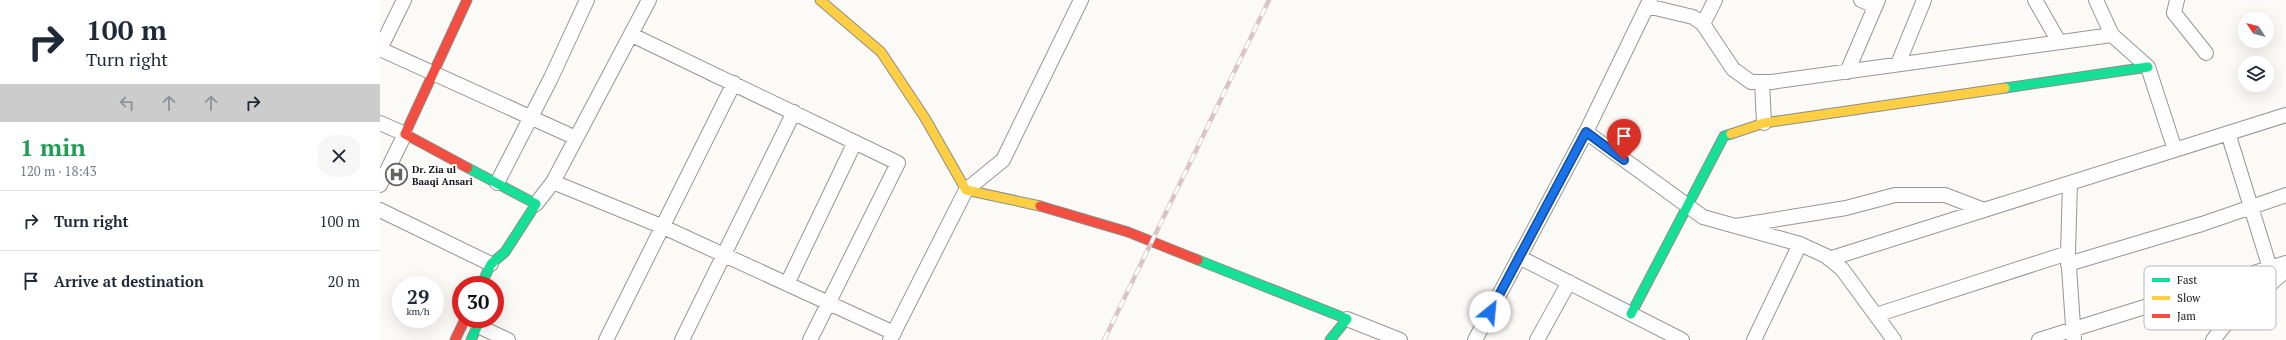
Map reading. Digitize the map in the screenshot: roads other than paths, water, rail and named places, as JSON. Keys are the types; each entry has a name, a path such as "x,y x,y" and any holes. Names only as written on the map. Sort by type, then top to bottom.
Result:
{"street":[{"path":"404,0 380,49 532,116 576,138"},
{"path":"380,185 468,0"},
{"path":"497,183 532,116 587,0"},
{"path":"488,276 536,204 553,182 632,35 649,0"},
{"path":"820,0 882,52 924,118 966,190 1056,210 1128,232 1400,340"},
{"path":"553,182 661,226 723,254 828,302 892,336 966,190 1003,160 1081,0"},
{"path":"1704,24 1715,0"},
{"path":"1847,72 1876,3 1861,0"},
{"path":"1898,64 1924,0"},
{"path":"2035,0 2059,42"},
{"path":"2096,0 2112,35 2148,67 2175,150"},
{"path":"2176,0 2174,13 2206,53"},
{"path":"1475,340 1586,132 1648,3 1693,17 1704,24 1733,69 1751,82 1847,72 2112,35"},
{"path":"632,35 898,163 810,340"},
{"path":"1631,314 1724,136 1764,123 2148,67"},
{"path":"1762,82 1764,123"},
{"path":"606,340 661,226 734,83"},
{"path":"682,340 794,112"},
{"path":"1829,259 2286,115"},
{"path":"380,123 405,134 536,204"},
{"path":"1586,132 1703,217 1800,244 1829,259 1842,269 1894,340"},
{"path":"2228,133 2269,266"},
{"path":"787,284 855,142"},
{"path":"2070,183 2068,258 2074,335"},
{"path":"1736,226 1846,208 1895,195 1945,195 1984,210"},
{"path":"1876,315 2068,258 2286,196"},
{"path":"380,210 497,264"},
{"path":"1754,340 1800,244"},
{"path":"1519,258 1682,340"},
{"path":"2276,266 2286,263"},
{"path":"2276,279 2286,270"},
{"path":"1537,340 1569,282"},
{"path":"2039,340 2074,335 2144,311"},
{"path":"1330,340 1347,319"},
{"path":"455,340 461,328"},
{"path":"471,340 477,328"},
{"path":"488,328 508,340"},
{"path":"2213,340 2221,330"}],"railway":[{"path":"1104,340 1269,0"}],"place":[{"name":"Dr. Zia ul Baaqi Ansari","path":"396,175"}]}
